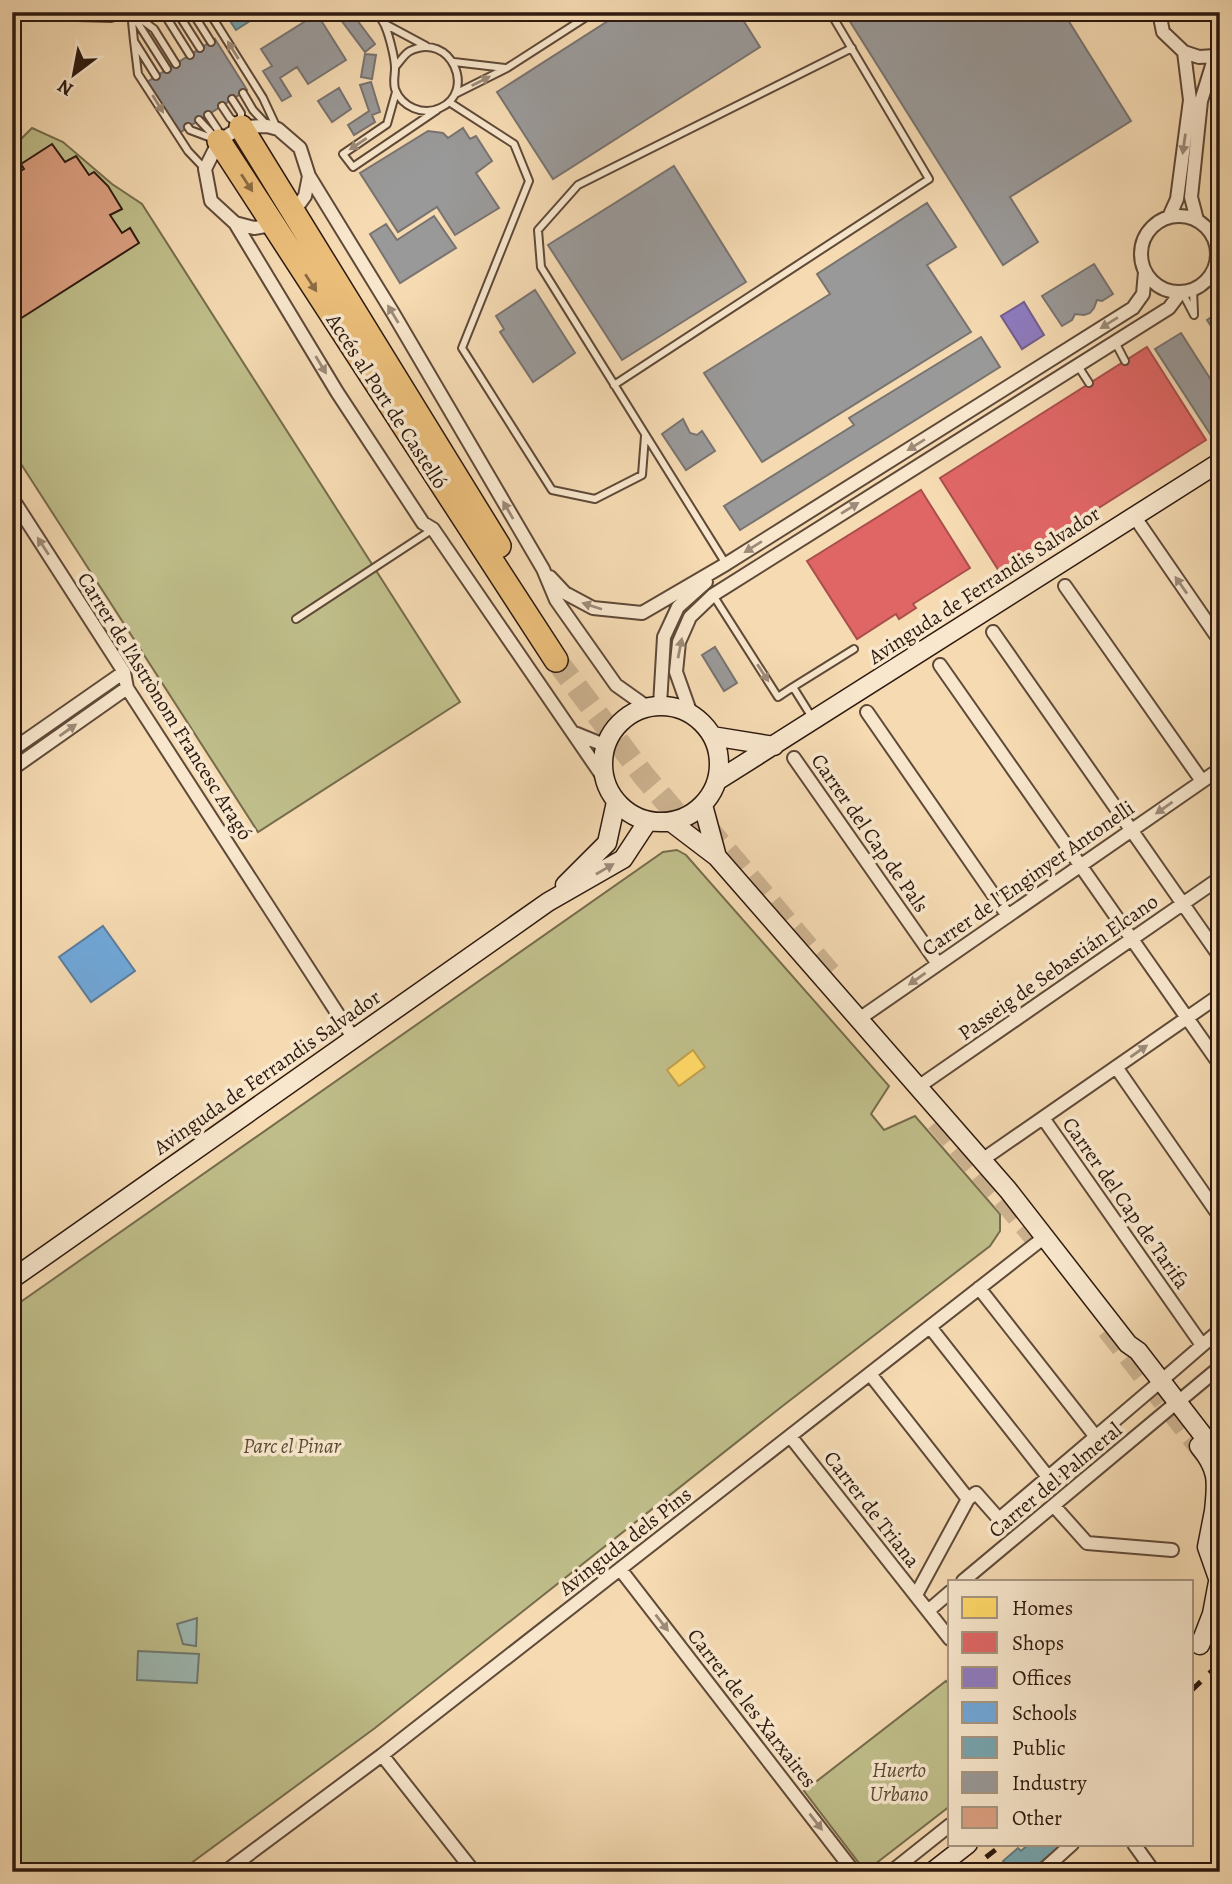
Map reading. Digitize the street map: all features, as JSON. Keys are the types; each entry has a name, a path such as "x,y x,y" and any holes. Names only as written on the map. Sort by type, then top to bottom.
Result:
{"highway":[{"name":"Accés al Port de Castelló","path":"219,141 561,656 502,552 241,127"}],"street":[{"path":"1159,12 1163,32 1184,52 1199,57 1217,55 1201,101 1191,197 1197,220"},
{"path":"1169,217 1177,199 1190,100 1184,52"},
{"path":"543,569 565,593 593,608 642,613 724,566 1133,308 1143,294 1145,272 1141,255 1144,238 1154,225 1169,217 1184,216 1197,220 1210,231 1217,246 1218,263 1208,279 1185,292 1169,308 713,595 690,617 679,642 676,672 691,713 712,736 719,758 717,781 703,805 688,816 671,822 648,821 631,814 616,802 603,777 433,529 423,523 344,403 234,223 211,201 205,169 219,141 241,127 272,127 300,148 309,176 543,569 556,600 616,685 654,706"},
{"path":"234,223 254,228 275,225 294,213 305,196 309,176"},
{"path":"1145,272 1160,287 1185,292"},
{"name":"Avinguda de Ferrandis Salvador","path":"717,781 1220,462"},
{"name":"Carrer de l'Astrònom Francesc Aragó","path":"12,498 124,672 127,688 354,1039"},
{"path":"1134,516 1220,641"},
{"path":"654,706 664,637 678,607 724,566"},
{"path":"1065,586 1202,781"},
{"path":"993,632 1220,957"},
{"path":"940,666 1220,1066"},
{"path":"12,750 124,672"},
{"path":"12,769 127,688"},
{"path":"603,777 604,746 621,720 654,706 676,707 691,713"},
{"path":"867,712 1008,916"},
{"path":"572,731 604,746"},
{"path":"712,736 774,746"},
{"name":"Carrer del Cap de Pals","path":"794,758 939,964"},
{"name":"Carrer de l'Enginyer Antonelli","path":"859,1019 1220,769"},
{"name":"Avinguda de Ferrandis Salvador","path":"548,902 607,843 616,802"},
{"path":"703,805 717,857"},
{"name":"Avinguda de Ferrandis Salvador","path":"12,1279 548,902 623,859 648,821"},
{"path":"671,822 717,857 982,1160 1046,1236 1128,1343 1130,1356 1220,1455"},
{"name":"Passeig de Sebastián Elcano","path":"918,1087 1220,878"},
{"path":"982,1160 1220,995"},
{"path":"1116,1067 1220,1217"},
{"name":"Carrer del Cap de Tarifa","path":"1043,1118 1202,1345"},
{"name":"Avinguda dels Pins","path":"225,1872 382,1755 1046,1236"},
{"path":"979,1288 1096,1437"},
{"path":"930,1327 1048,1477"},
{"name":"Carrer del Palmeral","path":"968,1499 976,1493 999,1520 1220,1330"},
{"name":"Carrer del Palmeral","path":"965,1580 1220,1367"},
{"path":"870,1374 968,1499 916,1595"},
{"path":"1174,1405 1213,1466 1217,1479 1217,1507 1206,1547 1219,1583 1212,1614 1196,1649"},
{"name":"Carrer de Triana","path":"790,1436 948,1636"},
{"path":"1071,1458 1087,1478"},
{"path":"1054,1506 1087,1543 1172,1550"},
{"name":"Carrer de les Xarxaires","path":"620,1569 853,1872"},
{"path":"928,1611 948,1594"},
{"path":"1196,1649 1220,1626"},
{"path":"382,1755 474,1872"},
{"path":"891,1872 948,1827"},
{"path":"932,1872 965,1846"},
{"path":"1041,1872 1070,1846"},
{"path":"1135,1846 1154,1872"}],"lane":[{"path":"42,16 111,18 131,12"},
{"path":"131,12 138,74 188,151 205,169"},
{"path":"131,12 154,29 176,64"},
{"path":"131,12 167,69"},
{"path":"167,12 168,20 190,55"},
{"path":"177,12 200,48"},
{"path":"192,12 211,42"},
{"path":"209,12 264,98 272,127"},
{"path":"376,12 385,24 396,67"},
{"path":"455,94 507,68 594,12"},
{"path":"614,385 929,179 830,12"},
{"path":"385,24 426,46 442,51 454,62 458,78 455,94 440,109 353,167 343,154 387,124 396,92"},
{"path":"134,41 156,76"},
{"path":"426,46 408,52 396,67 393,80 396,92 407,105 423,111 440,109"},
{"path":"724,566 541,267 538,230 578,185 852,48"},
{"path":"454,62 507,68"},
{"path":"243,93 253,110 272,127"},
{"path":"232,99 241,113 241,127"},
{"path":"449,102 514,144 529,181 462,348 552,490 595,499 642,475 645,434"},
{"path":"222,106 230,118 241,127"},
{"path":"208,115 218,130 219,141"},
{"path":"200,120 219,141"},
{"path":"188,127 219,141"},
{"path":"1115,342 1125,360"},
{"path":"1077,366 1089,383"},
{"path":"296,619 433,529"},
{"path":"713,595 778,697 854,649"},
{"path":"793,687 814,720"}],"green space":[{"path":"32,128 63,142 112,184 142,204 460,702 258,832 12,450 12,148"},
{"name":"Parc el Pinar","path":"677,850 686,855 889,1086 871,1114 884,1130 915,1116 1000,1214 1000,1231 990,1246 375,1728 179,1872 12,1872 12,1308 663,852"},
{"name":"Huerto Urbano","path":"946,1681 948,1684 948,1808 870,1868 862,1867 804,1791"}],"water":[{"path":"197,1618 196,1646 183,1644 177,1624"},
{"path":"138,1651 199,1654 197,1683 137,1680"}],"building: Homes":[{"path":"693,1050 705,1067 679,1086 667,1070"}],"building: Shops":[{"path":"1147,347 1206,440 999,571 940,478"},
{"path":"921,490 970,568 913,604 916,608 899,619 896,614 857,639 807,561"}],"building: Offices":[{"path":"1024,302 1044,335 1022,349 1001,316"}],"building: Schools":[{"path":"103,926 135,971 91,1002 59,957"}],"building: Public":[{"path":"224,12 264,12 236,30"},
{"path":"1027,1846 1061,1846 1035,1867 1037,1872 1012,1872 1003,1861 1018,1848 1021,1851"}],"building: Industry":[{"path":"335,12 351,12 375,44 365,52"},
{"path":"622,12 738,12 760,47 553,179 497,92"},
{"path":"844,12 1063,12 1131,121 1010,197 1038,242 1003,265"},
{"path":"317,14 346,60 308,84 297,67 280,78 291,96 282,101 263,71 272,66 261,49"},
{"path":"215,39 247,90 179,133 147,82"},
{"path":"365,54 376,55 372,79 361,77"},
{"path":"371,82 380,112 372,115 375,122 354,135 348,125 369,111 360,85"},
{"path":"339,88 351,109 332,122 318,101"},
{"path":"463,128 470,139 476,136 492,161 476,173 499,208 455,235 437,207 398,232 360,173 428,131 443,133 448,138"},
{"path":"674,166 746,282 622,360 548,245"},
{"path":"927,203 956,247 927,265 971,332 762,462 704,373 830,294 817,274"},
{"path":"434,216 456,248 400,283 370,234 386,224 397,240"},
{"path":"1094,264 1113,294 1102,301 1097,300 1090,313 1075,314 1072,320 1062,326 1042,296"},
{"path":"535,290 575,353 533,382 500,332 504,329 496,316"},
{"path":"1220,311 1220,340 1207,320"},
{"path":"1181,333 1220,394 1220,432 1212,437 1155,349"},
{"path":"981,337 1000,367 740,530 724,506 854,425 849,418"},
{"path":"683,419 690,433 697,435 702,431 715,451 686,470 662,434"},
{"path":"715,647 737,683 724,691 702,655"}],"building: Other":[{"path":"52,144 65,162 76,156 89,175 94,172 108,186 122,209 110,215 122,233 130,228 139,243 12,324 12,226 15,224 12,220 12,176 24,169 21,164"}],"tunnel":[{"path":"556,660 644,776 700,841"},
{"path":"705,826 832,976"},
{"path":"937,1121 1037,1239"},
{"path":"1108,1329 1212,1462"}],"railway":[{"path":"1194,1688 1220,1663"},
{"path":"967,1872 1000,1846"}]}
